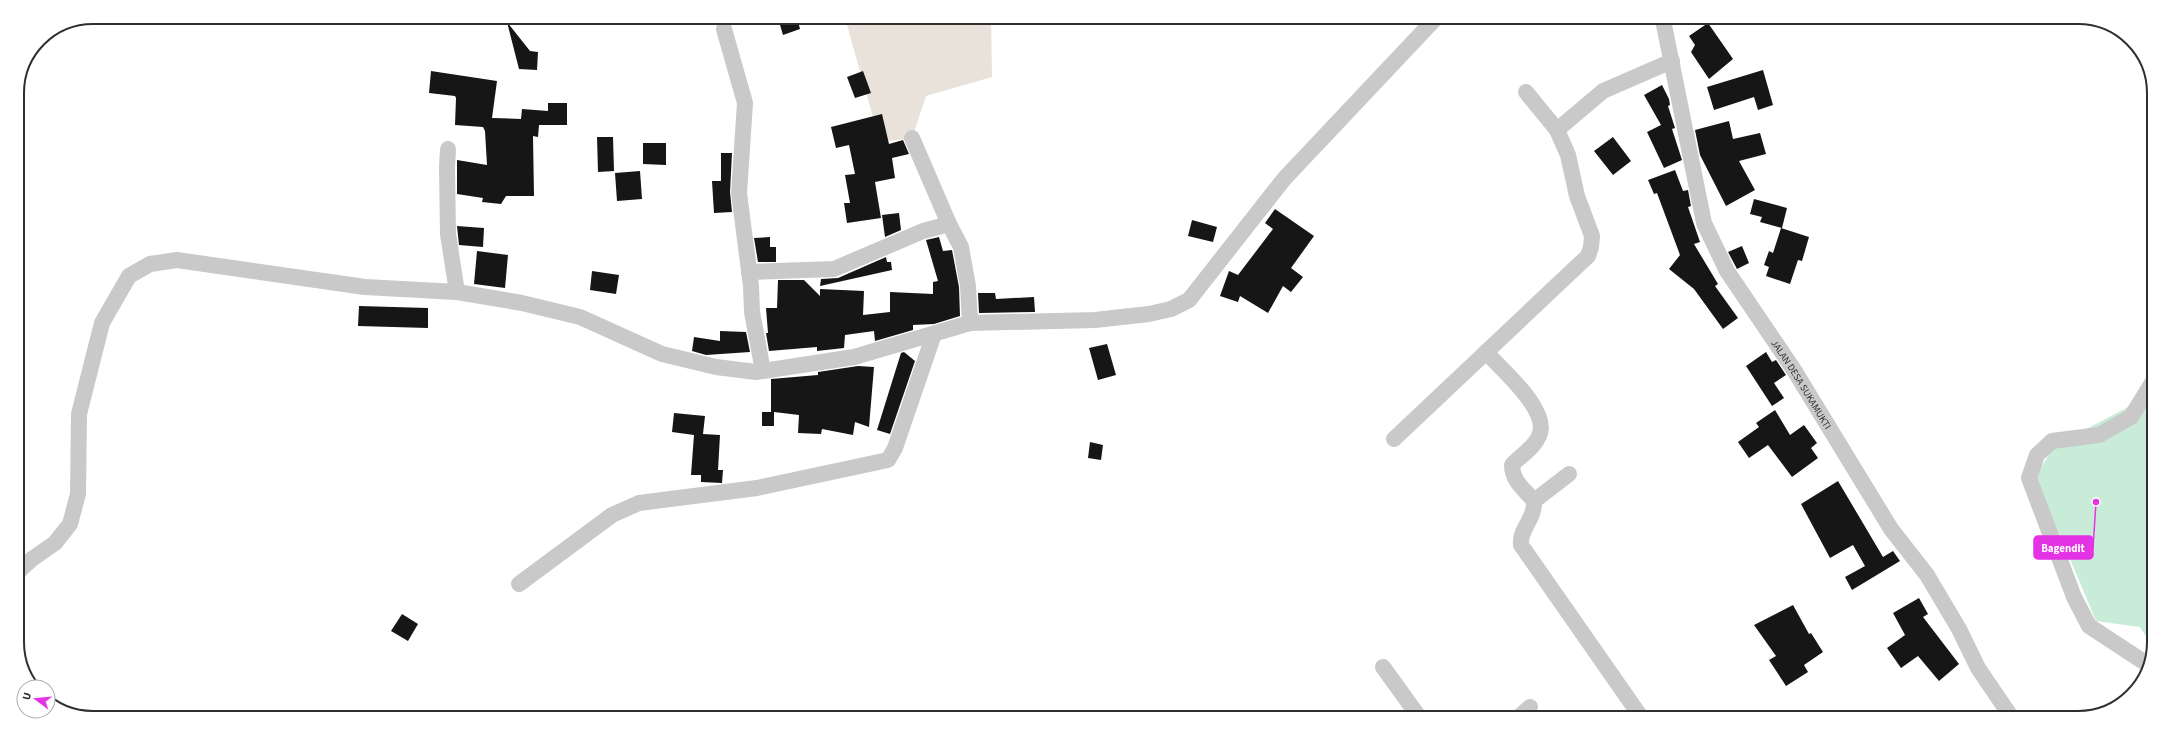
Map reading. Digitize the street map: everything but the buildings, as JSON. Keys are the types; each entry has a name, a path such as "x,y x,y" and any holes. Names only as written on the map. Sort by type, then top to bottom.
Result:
{"street":[{"path":"24,566 32,559 56,543 70,524 78,494 79,414 102,323 129,276 150,264 177,260 366,287 457,292 522,302 580,317 662,354 716,367 756,372 854,357 970,323 1095,320 1149,314 1171,309 1189,300 1226,256 1284,179 1430,24"},
{"name":"JALAN DESA SUKAMUKTI","path":"1664,24 1704,223 1728,272 1794,370 1891,529 1927,575 1959,629 1978,668 2007,711"},
{"path":"724,28 745,103 739,193 749,272 752,312 763,371"},
{"path":"1557,130 1603,91 1672,61"},
{"path":"1394,439 1588,256 1592,236 1577,196 1568,155 1557,130 1526,92"},
{"path":"912,138 949,224 961,247 968,286 970,323"},
{"path":"448,149 448,234 457,292"},
{"path":"749,272 834,269 924,231 949,224"},
{"path":"519,584 612,515 639,503 757,488 888,460 895,448 934,334"},
{"path":"1486,352 1536,407 1541,420 1540,435 1535,444 1512,465 1512,475 1515,481 1534,501 1535,510 1520,538 1524,551 1637,711"},
{"path":"2144,662 2089,626 2074,597 2029,478 2037,455 2052,441 2099,435 2131,417 2147,391"},
{"path":"1534,501 1569,474"},
{"path":"1382,666 1415,711"}],"shaded area":[{"path":"847,24 991,24 992,77 926,96 912,138 880,142"},
{"path":"2147,382 2147,638 2140,627 2096,621 2068,554 2051,524 2033,481 2054,446 2132,405"}],"place":[{"name":"Bagendit","path":"2096,502"}]}
